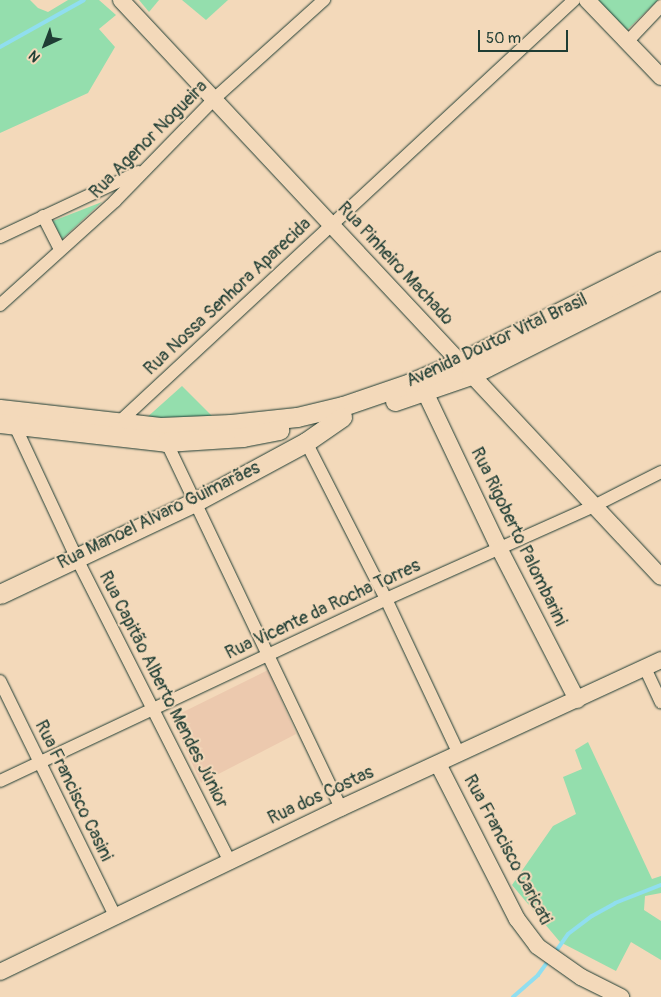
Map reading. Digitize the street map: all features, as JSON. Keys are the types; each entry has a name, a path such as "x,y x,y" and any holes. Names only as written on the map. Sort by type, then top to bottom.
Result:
{"main road":[{"name":"Avenida Doutor Vital Brasil","path":"8,424 104,437 163,435 243,437 342,417 425,392 465,368 661,261"},
{"name":"Avenida Doutor Vital Brasil","path":"0,409 118,423 163,435 231,424 297,417 343,406 410,383 465,368 661,279"},
{"name":"Rua Manoel Alvaro Guimarães","path":"0,594 196,502 306,442 342,417"}],"street":[{"name":"Rua Agenor Nogueira","path":"0,306 115,201 215,98 324,0"},
{"name":"Rua Nossa Senhora Aparecida","path":"104,437 574,0"},
{"path":"587,0 661,77"},
{"name":"Rua Pinheiro Machado","path":"123,3 215,98 331,226 661,577"},
{"path":"627,42 661,6"},
{"path":"0,237 145,169"},
{"path":"95,192 115,201"},
{"path":"44,216 60,250"},
{"name":"Rua Rigoberto Palombarini","path":"425,392 500,548 578,700"},
{"name":"Rua Capitão Alberto Mendes Júnior","path":"8,424 154,707 230,862"},
{"path":"163,435 341,808"},
{"path":"306,442 386,599 459,754"},
{"name":"Rua Vicente da Rocha Torres","path":"0,781 386,599 594,506 661,472"},
{"name":"Rua dos Costas","path":"0,971 341,808 661,660"},
{"path":"645,668 661,702"},
{"name":"Rua Francisco Casini","path":"0,681 115,916"},
{"name":"Rua Francisco Caricati","path":"438,764 517,919 537,946 581,977 621,997"}],"shaded area":[{"path":"268,670 296,734 201,783 171,718"}],"green space":[{"path":"0,0 30,0 38,8 48,12 68,0 99,0 116,15 99,29 115,47 88,93 0,133"},
{"path":"139,0 159,0 149,12"},
{"path":"182,0 228,0 206,20"},
{"path":"596,0 658,0 626,31"},
{"path":"102,202 62,239 53,221"},
{"path":"182,386 215,419 144,420"},
{"path":"588,742 652,879 661,876 661,893 645,896 644,910 661,921 661,960 631,942 616,971 560,942 512,885 553,826 576,814 563,777 582,769 575,750"}],"waterway":[{"path":"0,47 84,0"},
{"path":"554,954 568,934 592,916 615,903 661,885"},
{"path":"513,997 538,975 549,960"}]}
